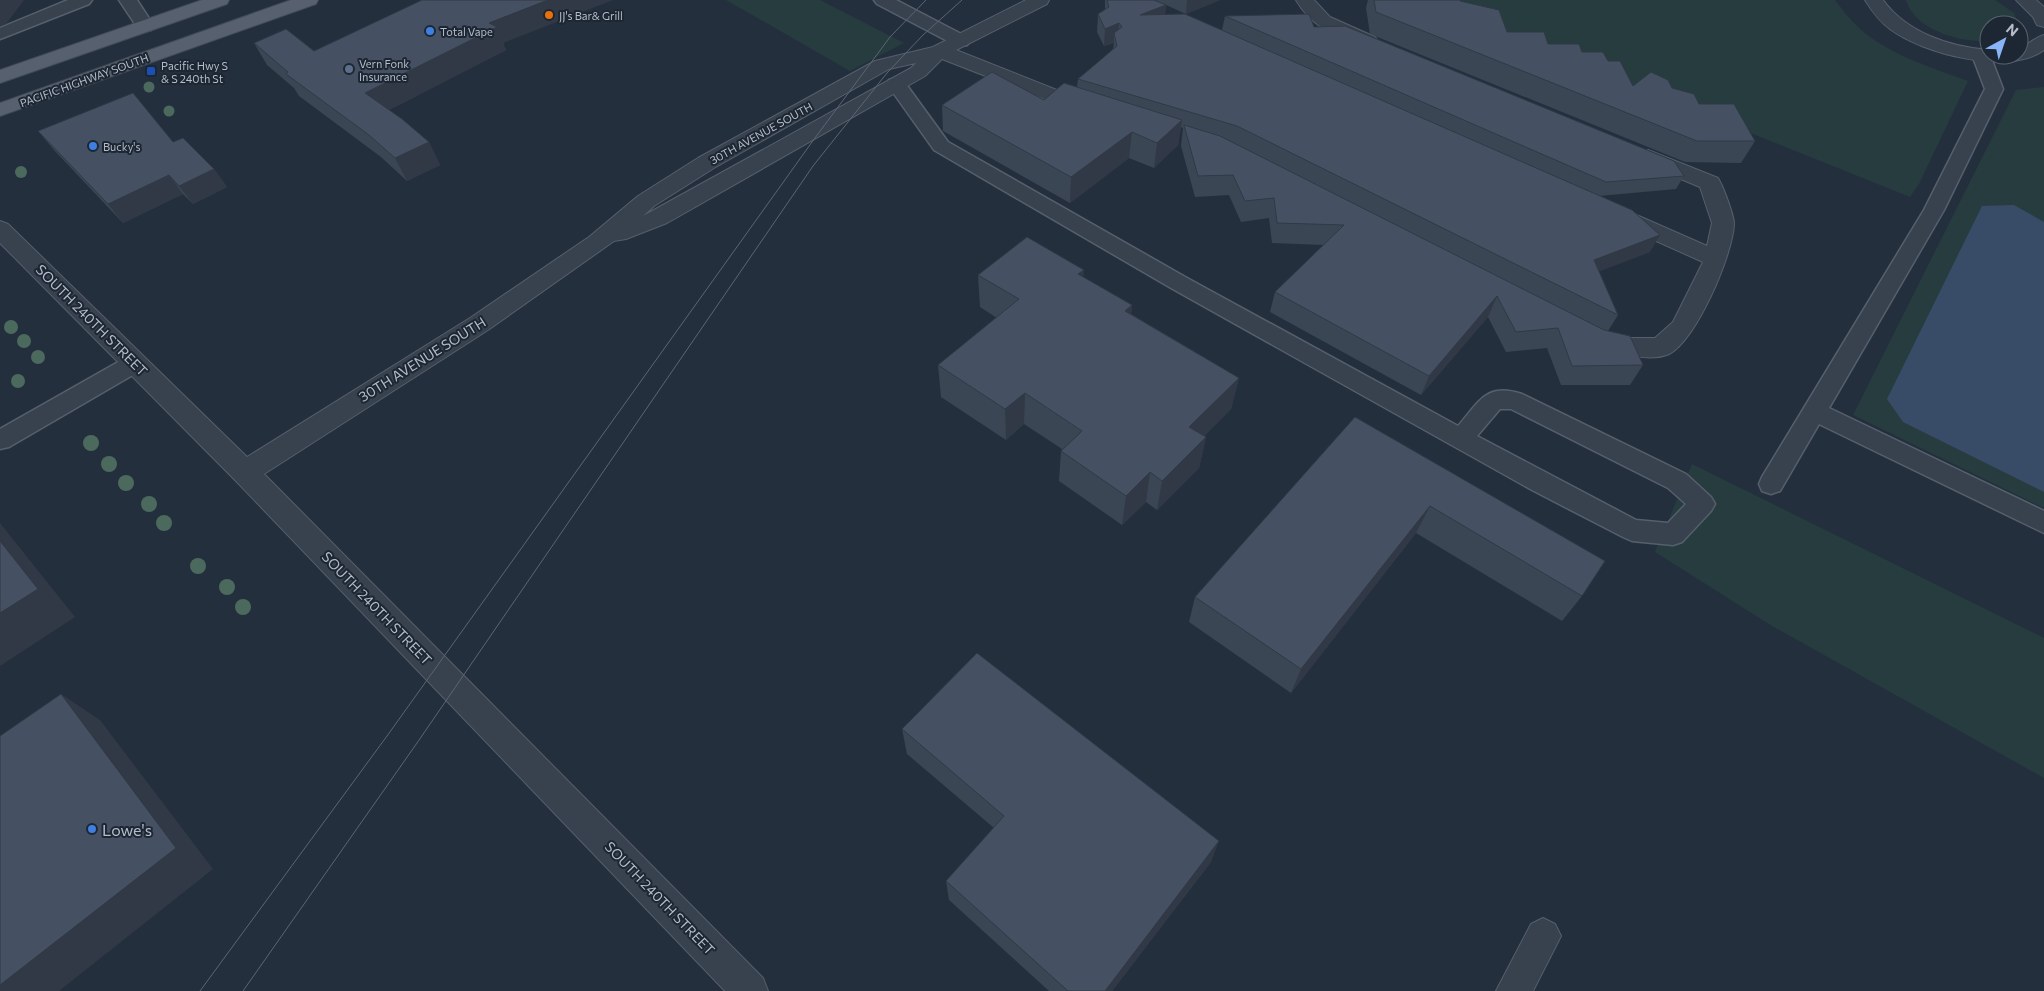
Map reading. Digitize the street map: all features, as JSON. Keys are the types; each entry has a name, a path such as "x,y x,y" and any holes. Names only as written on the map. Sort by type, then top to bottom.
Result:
{"main road":[{"path":"0,78 220,0"},
{"name":"PACIFIC HIGHWAY SOUTH","path":"0,110 308,0"}],"street":[{"name":"30TH AVENUE SOUTH","path":"598,243 659,218 918,72 940,52 1040,0"},
{"path":"1305,0 1309,8 1323,21 1384,48"},
{"path":"1874,0 1884,15 1901,28 1925,40 1979,55"},
{"path":"2026,0 2042,15 2044,20"},
{"path":"2029,51 2044,41"},
{"name":"30TH AVENUE SOUTH","path":"245,472 470,329 598,243 646,201 706,163 882,65 940,52"},
{"path":"940,52 1080,107 1108,114"},
{"path":"1585,333 1602,342 1628,347 1661,347 1682,328 1716,259 1723,223 1710,184 1629,149"},
{"path":"1607,210 1716,259"},
{"name":"SOUTH 240TH STREET","path":"0,229 245,472 750,991"},
{"path":"1514,991 1543,936"}],"lane":[{"path":"0,34 83,0"},
{"path":"128,0 145,26"},
{"path":"883,0 961,41"},
{"path":"1772,484 1934,210 1994,89 1984,65"},
{"path":"896,84 941,146 1179,283 1461,439 1632,530 1673,534 1702,504 1677,481 1514,400 1494,400 1461,439"},
{"path":"0,440 135,363"},
{"path":"1814,412 2044,523"}],"green space":[{"path":"726,0 820,0 904,43 850,71"},
{"path":"1419,0 1835,0 1852,21 1877,42 1922,64 1968,81 1919,184 1910,197"},
{"path":"1906,0 1995,0 2015,15 1979,15 1978,41 1953,37 1928,27 1911,10"},
{"path":"2044,87 2044,508 1853,415 2016,90"},
{"path":"1692,464 2044,638 2044,778 1772,626 1655,552"}],"water":[{"path":"2014,205 2044,222 2044,492 1903,422 1887,399 1982,206"}],"building":[{"path":"422,0 548,0 489,23 497,27 365,93 402,119 429,142 395,158 369,135 286,74 288,72 254,43 286,29 314,51"},
{"path":"1107,0 1154,0 1166,5 1140,15 1185,14 1632,210 1660,235 1594,260 1618,315 1237,126 1078,79 1117,46 1114,33 1122,27 1119,23 1105,29 1098,14 1109,7"},
{"path":"1374,0 1460,0 1499,10 1507,32 1544,32 1548,44 1579,44 1582,52 1603,52 1608,61 1620,61 1633,86 1651,72 1668,80 1672,88 1694,94 1699,104 1734,104 1755,141 1697,141 1376,12"},
{"path":"1309,14 1314,27 1345,26 1674,161 1684,176 1606,182 1225,16"},
{"path":"992,72 1044,100 1064,83 1182,120 1157,143 1132,132 1071,177 942,105"},
{"path":"133,93 173,142 183,138 214,169 179,186 169,175 108,204 38,131"},
{"path":"1184,125 1220,136 1604,330 1630,336 1643,365 1572,366 1558,328 1516,332 1497,296 1429,376 1275,292 1344,225 1277,223 1274,198 1245,201 1233,175 1198,176"},
{"path":"1027,237 1084,270 1078,274 1132,305 1125,311 1239,378 1189,427 1206,437 1162,481 1150,472 1126,496 1061,451 1082,431 1025,393 1005,409 938,365 1019,299 978,275"},
{"path":"1355,417 1605,561 1582,596 1430,506 1301,669 1195,597"},
{"path":"0,541 38,589 0,613"},
{"path":"977,653 1219,841 1105,991 1068,991 946,881 1004,816 902,729"},
{"name":"Lowe's","path":"61,694 176,848 0,985 0,736"}],"tram line":[{"path":"200,991 387,736 812,142 890,37 926,0"},
{"path":"243,991 417,743 813,166 887,73 923,35 962,0"}],"place":[{"name":"JJ's Bar& Grill","path":"549,15"},
{"name":"Total Vape","path":"430,31"},
{"name":"Vern Fonk Insurance","path":"349,69"},
{"name":"Pacific Hwy S & S 240th St","path":"151,71"},
{"name":"Bucky's","path":"93,146"},
{"name":"Lowe's","path":"92,829"}]}
